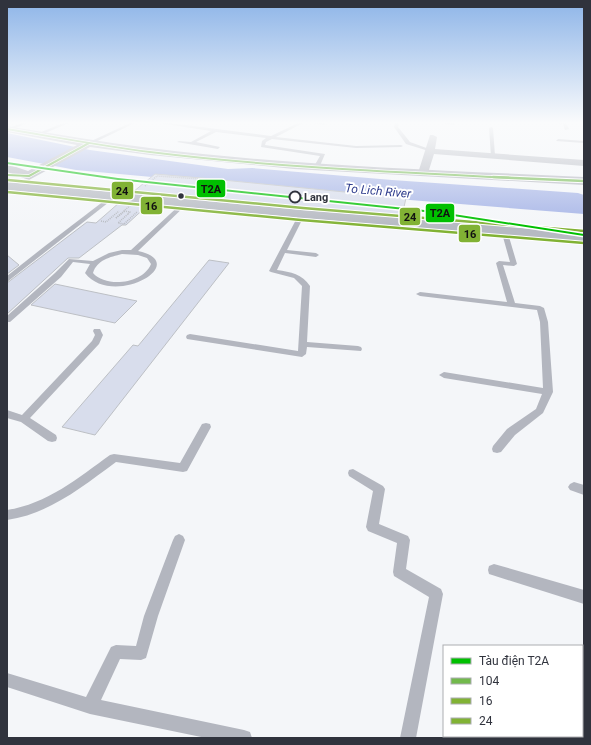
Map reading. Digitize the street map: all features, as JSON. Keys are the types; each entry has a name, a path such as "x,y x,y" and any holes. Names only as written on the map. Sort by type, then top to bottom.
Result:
{"main road":[{"path":"7,168 29,176 63,158"},
{"path":"213,158 316,168 584,181"},
{"path":"7,175 29,176 230,202 302,214 584,237"},
{"path":"7,186 115,195 185,203 230,202 584,225"}],"street":[{"path":"423,173 428,158"},
{"path":"516,158 584,163"}],"lane":[{"path":"316,168 322,158"},
{"path":"7,280 47,246 115,195"},
{"path":"133,252 185,203"},
{"path":"190,337 302,354 306,286 304,281 296,275 273,271 302,214"},
{"path":"504,230 514,264 499,263 512,304"},
{"path":"283,251 316,255"},
{"path":"133,252 148,256 152,260 154,265 146,275 127,283 116,284 97,282 89,273 90,268 94,263 112,254 133,252"},
{"path":"7,320 58,275 70,260 94,263"},
{"path":"420,294 540,308 544,322 548,392 540,411 511,432 497,449"},
{"path":"24,419 96,342 99,335 98,331"},
{"path":"303,344 358,349"},
{"path":"444,375 548,392"},
{"path":"7,414 24,419 52,438"},
{"path":"7,515 16,515 44,504 71,489 114,458 183,468 206,427"},
{"path":"353,473 379,489 372,526 404,540 399,572 436,594 408,738"},
{"path":"90,706 116,652 141,653 151,616 179,540"},
{"path":"494,570 584,597"},
{"path":"7,680 90,706 243,738"}],"path":[{"path":"150,181 157,176 201,179"},
{"path":"116,218 143,194 205,201 208,198"},
{"path":"124,211 130,212 118,223 124,224 140,210"},
{"path":"101,221 106,222 116,214"}],"water":[{"name":"To Lich River","path":"11,158 146,158 228,169 252,168 392,180 578,193 584,195 584,214 410,200 76,170"}],"building":[{"path":"155,174 406,198 402,216 133,192"},
{"path":"120,202 148,205 126,225 122,225 79,258 68,258 7,314 7,283 87,222 96,223"},
{"path":"7,255 19,265 7,274"},
{"path":"209,260 229,263 95,435 62,427 133,345 138,346"},
{"path":"55,284 137,301 115,323 31,305"}],"metro line":[{"name":"T2A","path":"7,163 118,179 434,212 584,235"}],"transit line":[{"name":"104","path":"7,175 29,176 62,158"},
{"name":"104","path":"202,158 367,171 584,181"},
{"name":"24","path":"8,180 303,208 584,231"},
{"name":"16","path":"7,192 301,220 584,243"}],"place":[{"name":"Lang","path":"295,197"}]}
